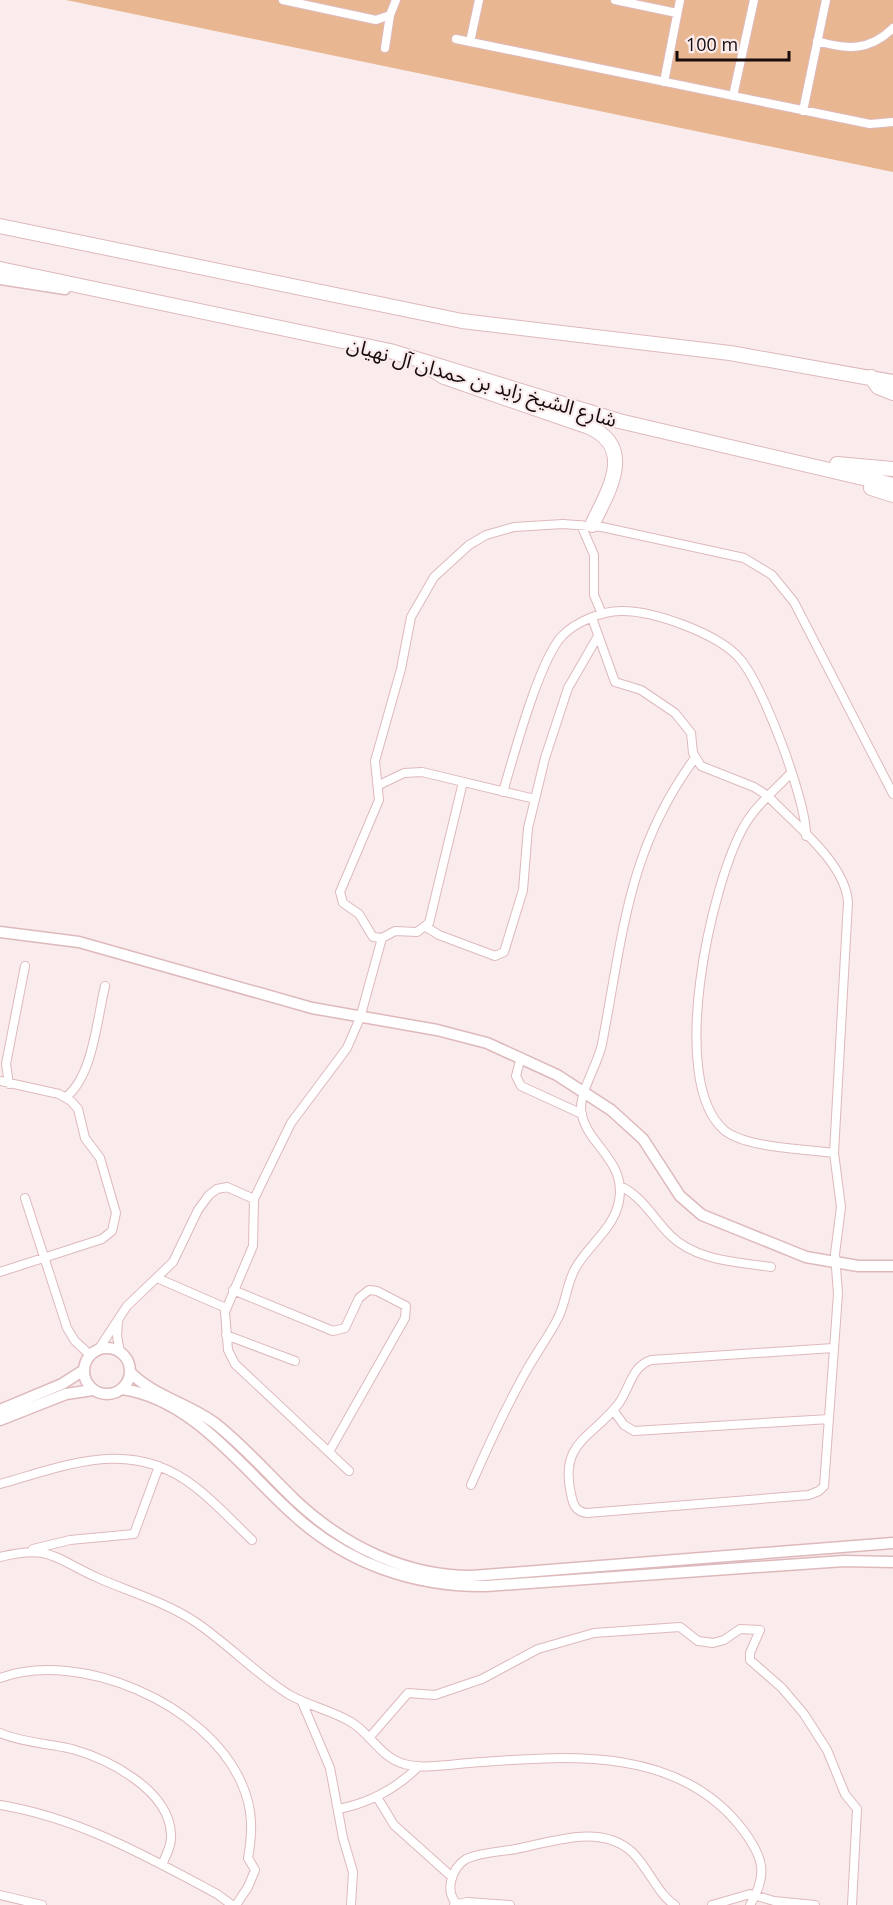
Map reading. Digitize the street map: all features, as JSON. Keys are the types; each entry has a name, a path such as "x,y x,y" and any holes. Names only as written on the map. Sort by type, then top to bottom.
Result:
{"highway":[{"path":"0,226 462,321 730,353 893,382"},
{"name":"شارع الشيخ زايد بن حمدان آل نهيان","path":"0,269 417,359 619,421 717,446 817,466 893,485"},
{"path":"417,359 438,375 589,427 605,437 615,455 615,474 586,525"},
{"path":"870,377 893,373"},
{"path":"870,377 878,387 893,393"},
{"path":"817,466 837,464 893,469"},
{"path":"817,466 830,476 893,495"}],"street":[{"path":"283,0 376,20 390,15"},
{"path":"385,48 390,15 396,0"},
{"path":"470,42 479,0"},
{"path":"615,0 677,14"},
{"path":"664,82 680,0"},
{"path":"734,96 754,0"},
{"path":"803,111 826,0"},
{"path":"817,41 844,48 862,47 879,40 893,28"},
{"path":"456,39 870,124 893,122"},
{"path":"0,279 215,318 237,319"},
{"path":"586,525 594,555 594,595 602,615"},
{"path":"463,782 431,918 426,927 414,933 396,931 382,938 370,935 362,918 344,905 339,895 378,805 379,785 375,761 401,669 408,625 418,601 434,577 460,551 495,532 523,526 586,525 736,555 751,561 772,575 794,602 893,794"},
{"path":"503,792 522,730 551,650 565,633 592,618 620,611 639,613 700,630 728,646 740,657 757,684 791,772 804,810 806,836"},
{"path":"592,618 615,682 641,690 675,713 692,733 695,758 704,767 754,787 768,796 836,868 848,896 834,1153 841,1207 836,1263 838,1294 825,1483 819,1491 813,1494 585,1513 576,1508 567,1480 568,1464 582,1437 613,1410 636,1370 651,1360 833,1348"},
{"path":"426,927 439,935 495,956 502,954 523,890 526,841 535,799 568,688 598,636"},
{"path":"471,1485 516,1390 558,1319 576,1266 615,1214 620,1186 614,1166 588,1129 582,1114 584,1091 600,1053 622,921 635,876 664,807 695,758"},
{"path":"379,785 410,772 535,799"},
{"path":"791,772 768,796 741,831 707,937 698,1007 699,1084 706,1105 717,1122 735,1137 834,1153"},
{"path":"0,932 79,942 312,1008 470,1037 521,1057 584,1091 635,1131 650,1148 674,1189 694,1210 788,1251 836,1263 893,1266"},
{"path":"349,1471 235,1364 228,1350 226,1308 253,1246 254,1199 291,1123 339,1063 360,1018 382,938"},
{"path":"0,1272 102,1239 112,1231 116,1222 116,1213 100,1158 85,1138 78,1109 66,1097 2,1083 25,966"},
{"path":"66,1097 80,1084 85,1072 105,986"},
{"path":"521,1057 516,1076 521,1086 582,1114"},
{"path":"620,1186 636,1196 672,1237 688,1248 714,1259 771,1268"},
{"path":"0,1410 62,1384 84,1370 94,1352 134,1299 178,1255 198,1209 213,1191 232,1188 254,1199"},
{"path":"25,1198 67,1328 75,1341 94,1352 109,1348 120,1352"},
{"path":"157,1278 226,1308"},
{"path":"233,1290 333,1331 345,1328 359,1298 369,1290 377,1291 406,1306 405,1318 329,1452"},
{"path":"118,1319 117,1336 120,1352 128,1362 130,1372 122,1389"},
{"path":"226,1335 295,1361"},
{"path":"84,1370 87,1383 93,1390"},
{"path":"130,1372 145,1384 194,1409 218,1426 304,1509 335,1533 372,1554 410,1569 437,1574 472,1576 893,1543"},
{"path":"0,1420 66,1394 93,1390 108,1394 122,1389 147,1396 208,1431 288,1510 322,1538 362,1561 405,1577 453,1585 486,1586 844,1562 893,1562"},
{"path":"613,1410 624,1425 634,1431 829,1419"},
{"path":"0,1484 104,1457 129,1458 159,1466 195,1486 252,1540"},
{"path":"0,1557 70,1540 134,1534 159,1466"},
{"path":"864,1546 893,1549"},
{"path":"844,1548 844,1562"},
{"path":"27,1551 54,1554 96,1577 176,1611 303,1702 348,1720 390,1758 419,1766 508,1760 589,1759 666,1772 688,1782 710,1797 747,1836 758,1855 762,1869 761,1884 750,1905"},
{"path":"369,1738 408,1693 435,1695 482,1679 528,1654 566,1640 614,1630 680,1627 698,1641 713,1643 724,1640 740,1629 760,1630 750,1653 750,1660 782,1688 804,1714 826,1750 845,1794 857,1809 852,1905"},
{"path":"0,1678 46,1669 95,1675 129,1687 163,1704 214,1744 231,1764 241,1782 251,1815 252,1842 248,1858 255,1870 248,1887 234,1905 113,1840 70,1823 0,1805"},
{"path":"303,1702 307,1718 327,1756 353,1872 351,1905"},
{"path":"0,1733 86,1754 121,1770 140,1782 159,1804 171,1827 170,1844 162,1865"},
{"path":"338,1809 377,1797 404,1780 419,1766"},
{"path":"377,1797 394,1826 452,1877"},
{"path":"510,1905 455,1904 451,1894 452,1877 458,1864 477,1855 568,1838 604,1837 622,1844 633,1852 667,1899 675,1905"},
{"path":"0,1894 42,1905"},
{"path":"712,1905 750,1894 782,1903 815,1905"}],"shaded area":[{"path":"66,0 893,0 893,172"}]}
